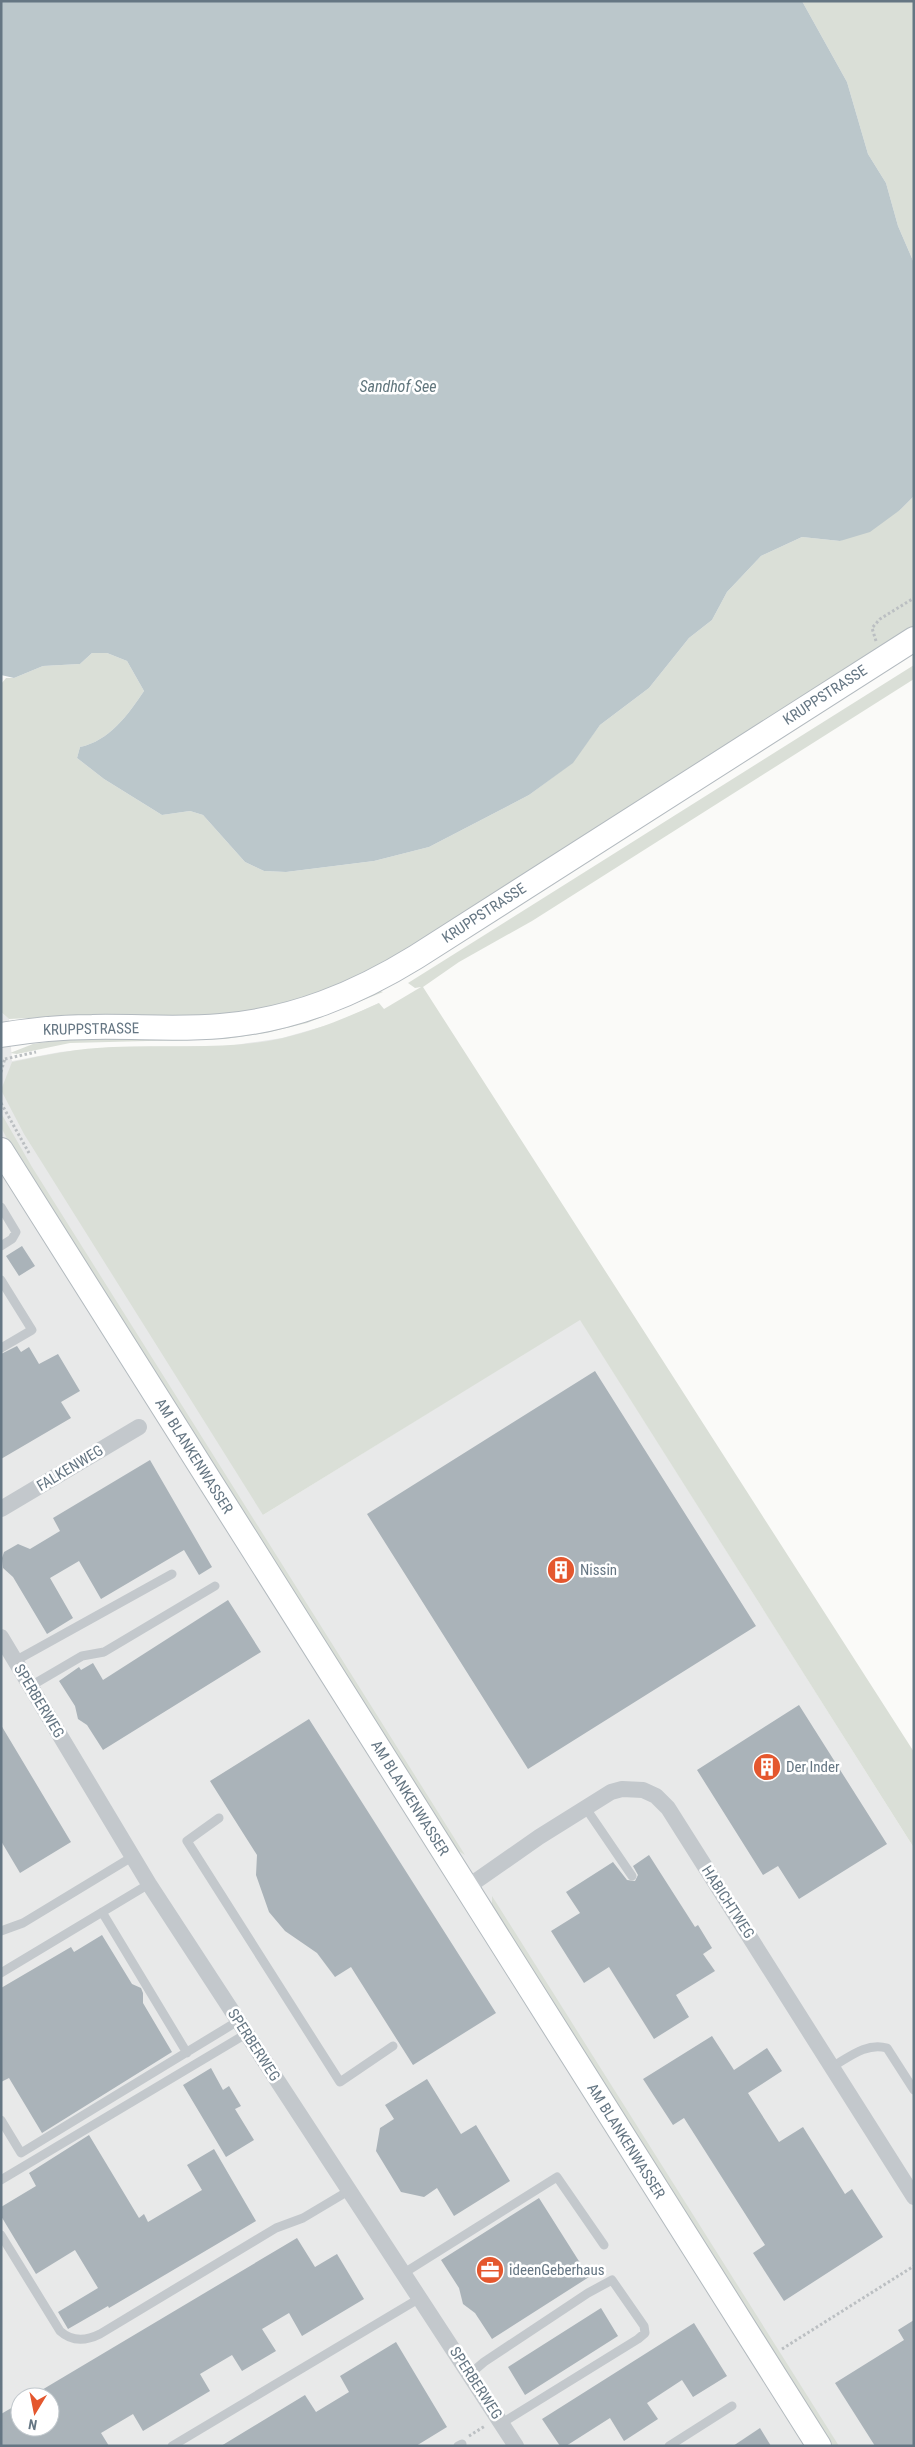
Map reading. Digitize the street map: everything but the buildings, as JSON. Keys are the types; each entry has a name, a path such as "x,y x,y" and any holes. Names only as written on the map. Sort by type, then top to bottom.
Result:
{"street":[{"name":"KRUPPSTRASSE","path":"1,1035 91,1027 221,1026 286,1016 353,992 416,957 914,639"},
{"name":"AM BLANKENWASSER","path":"1,1150 819,2446"},
{"name":"FALKENWEG","path":"1,1509 139,1427"},
{"name":"SPERBERWEG","path":"1,1637 29,1687 149,1884 516,2446"},
{"name":"HABICHTWEG","path":"466,1888 585,1807 611,1792 634,1788 656,1796 668,1808 914,2197"}],"lane":[{"path":"1,1207 16,1232 12,1239 1,1246"},
{"path":"1,1280 32,1330 1,1348"},
{"path":"15,1661 172,1574"},
{"path":"29,1687 82,1656 104,1652 215,1586"},
{"path":"585,1807 632,1876"},
{"path":"219,1818 187,1841 340,2082 393,2046"},
{"path":"1,1931 23,1923 132,1857"},
{"path":"1,1973 149,1884"},
{"path":"102,1912 187,2053"},
{"path":"1,2120 21,2153 187,2053 242,2028"},
{"path":"1,2180 242,2028"},
{"path":"832,2067 864,2048 879,2045 887,2048 914,2090"},
{"path":"404,2273 558,2177 604,2244"},
{"path":"1,2235 60,2331 69,2337 87,2339 100,2334 276,2228 303,2218 350,2190"},
{"path":"470,2374 484,2362 580,2298 612,2280 644,2326 644,2333 638,2339 500,2421"},
{"path":"172,2446 420,2298"},
{"path":"670,2446 732,2406"}],"path":[{"path":"883,658 872,628 880,620 914,598"},
{"path":"782,2349 914,2266"},
{"path":"460,2445 463,2440 500,2421"}],"shaded area":[{"path":"802,1 914,1 914,263 898,226 886,183 868,154 847,82"},
{"path":"914,496 914,629 421,943 326,993 275,1008 227,1015 175,1017 92,1015 9,1019 1,1012 1,684 6,678 14,678 43,666 80,664 92,653 107,653 127,661 144,691 124,718 109,733 90,744 80,747 77,758 104,779 162,815 190,811 203,815 245,862 264,871 286,872 374,861 429,847 529,795 572,763 600,725 649,688 689,638 712,620 727,592 761,556 802,537 840,541 900,510"},
{"path":"914,665 914,679 532,921 459,962 423,987 914,1752 914,1848 580,1320 263,1515 24,1134 1,1090 12,1062 62,1052 100,1048 220,1046 262,1042 296,1035 320,1027 379,1003 384,1009 421,987 415,988 408,983"},
{"path":"377,990 383,992 307,1023 266,1033 225,1039 70,1043 17,1054 10,1053 33,1044 75,1038 123,1037"},
{"path":"379,1003 263,1515 580,1319 914,1848 914,2446 1,2446 1,1012 9,1019 12,1061 60,1052 113,1047 228,1046 282,1038 335,1023"},
{"path":"1,1113 32,1167 465,1855 455,1849 11,1147 1,1127"},
{"path":"492,1896 839,2446 830,2446 492,1907"}],"water":[{"name":"Sandhof See","path":"1,1 802,1 847,82 868,154 886,183 898,226 914,263 914,496 900,510 870,532 840,541 802,537 761,556 727,592 712,620 689,638 649,688 600,725 573,763 529,795 429,847 374,861 286,872 264,871 245,862 203,815 190,811 162,815 104,779 77,758 80,747 100,739 117,726 144,691 127,661 107,653 92,653 80,664 43,666 14,678 1,675"}],"place":[{"name":"Nissin","path":"561,1570"},
{"name":"Der Inder","path":"767,1767"},
{"name":"ideenGeberhaus","path":"490,2270"}]}
